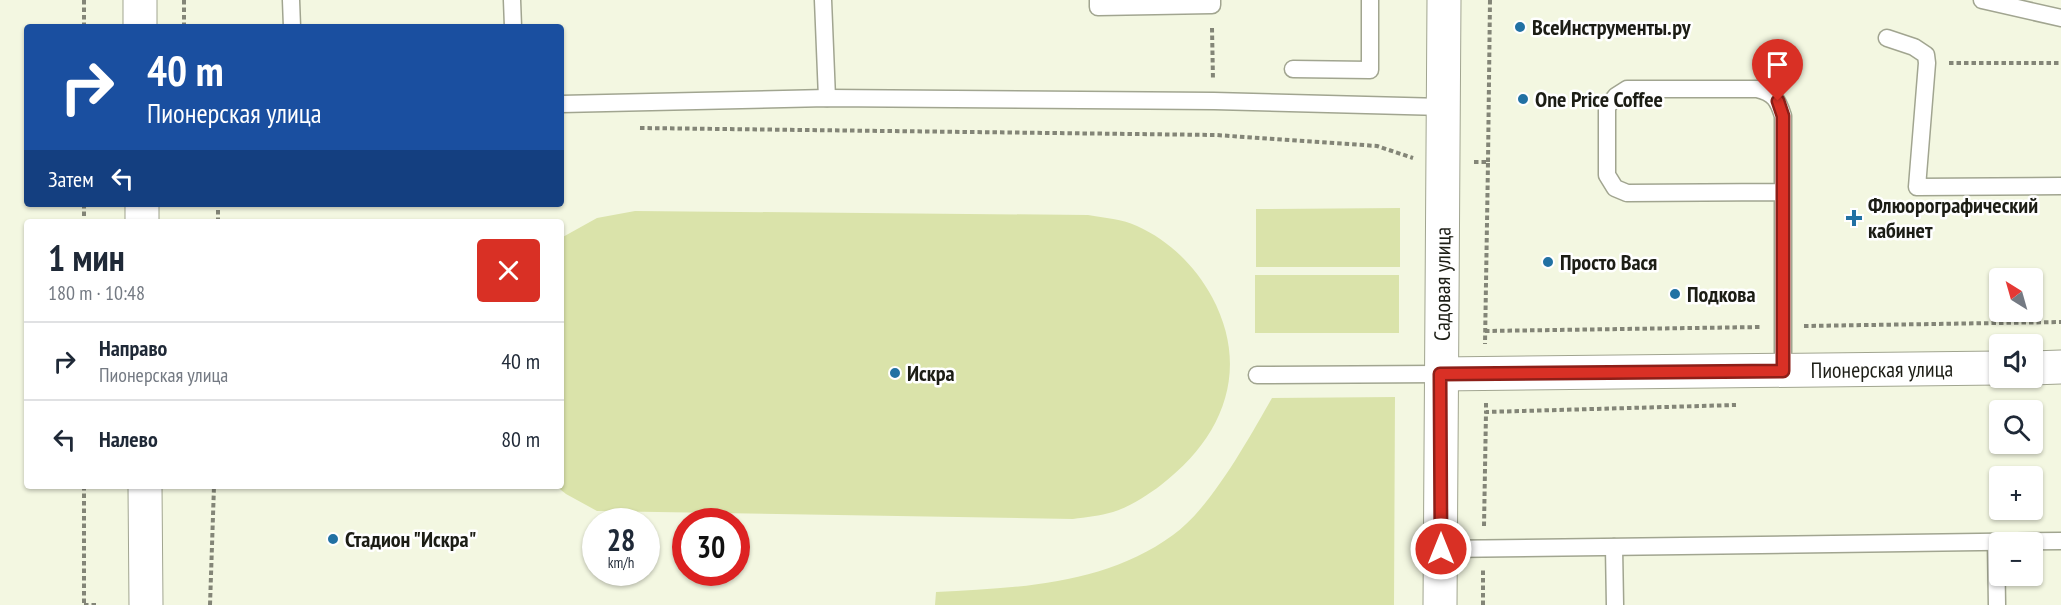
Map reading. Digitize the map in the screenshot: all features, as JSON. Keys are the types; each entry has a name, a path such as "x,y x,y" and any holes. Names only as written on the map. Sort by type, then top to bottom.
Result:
{"street":[{"path":"140,0 140,24"},
{"name":"Садовая улица","path":"1440,605 1444,0"},
{"path":"2043,368 2061,367"},
{"name":"Пионерская улица","path":"1440,374 1989,368"},
{"path":"145,489 146,605"}],"lane":[{"path":"291,0 292,24"},
{"path":"512,0 513,24"},
{"path":"823,0 827,98"},
{"path":"1098,0 1098,8 1212,4 1212,0"},
{"path":"1293,69 1370,70 1370,0"},
{"path":"1982,0 2061,18"},
{"path":"1887,38 1914,47 1926,55 1917,187 2061,186"},
{"path":"1782,192 1627,193 1615,188 1607,175 1607,107 1616,96 1627,89 1757,89 1769,92 1778,101 1783,116 1783,371"},
{"path":"564,104 827,98 1214,101 1443,107"},
{"path":"1257,375 1440,374"},
{"path":"1441,549 1989,542"},
{"path":"2043,542 2061,542"},
{"path":"1614,547 1615,605"},
{"path":"1997,586 1997,605"}],"path":[{"path":"84,0 84,24"},
{"path":"184,0 184,24"},
{"path":"1488,162 1490,0"},
{"path":"1927,63 2061,63"},
{"path":"631,128 1216,135 1377,146 1426,162 1443,162"},
{"path":"1483,605 1486,412"},
{"path":"84,489 84,605 99,605"},
{"path":"210,605 214,489"}],"green space":[{"path":"1400,208 1400,267 1256,267 1256,209"},
{"name":"Искра","path":"635,211 1088,215 1126,222 1149,232 1171,247 1190,265 1212,297 1224,324 1229,351 1229,376 1224,401 1215,424 1201,446 1183,466 1161,485 1138,500 1119,510 1098,515 1073,519 750,514 750,508 672,508 672,512 660,512 660,508 592,508 560,489 564,489 564,236 597,218"},
{"path":"1255,275 1399,275 1399,333 1255,333"},
{"path":"1395,397 1394,605 935,605 936,592 1059,581 1089,574 1147,552 1173,535 1201,508 1228,471 1272,398"}],"place":[{"name":"ВсеИнструменты.ру","path":"1520,27"},
{"name":"One Price Coffee","path":"1523,99"},
{"name":"Флюорографический кабинет","path":"1854,218"},
{"name":"Просто Вася","path":"1548,262"},
{"name":"Подкова","path":"1675,294"},
{"name":"Искра","path":"895,373"},
{"name":"Стадион \"Искра\"","path":"333,539"}],"route":[{"path":"1441,549 1440,374 1783,371 1783,116 1778,101"}]}
